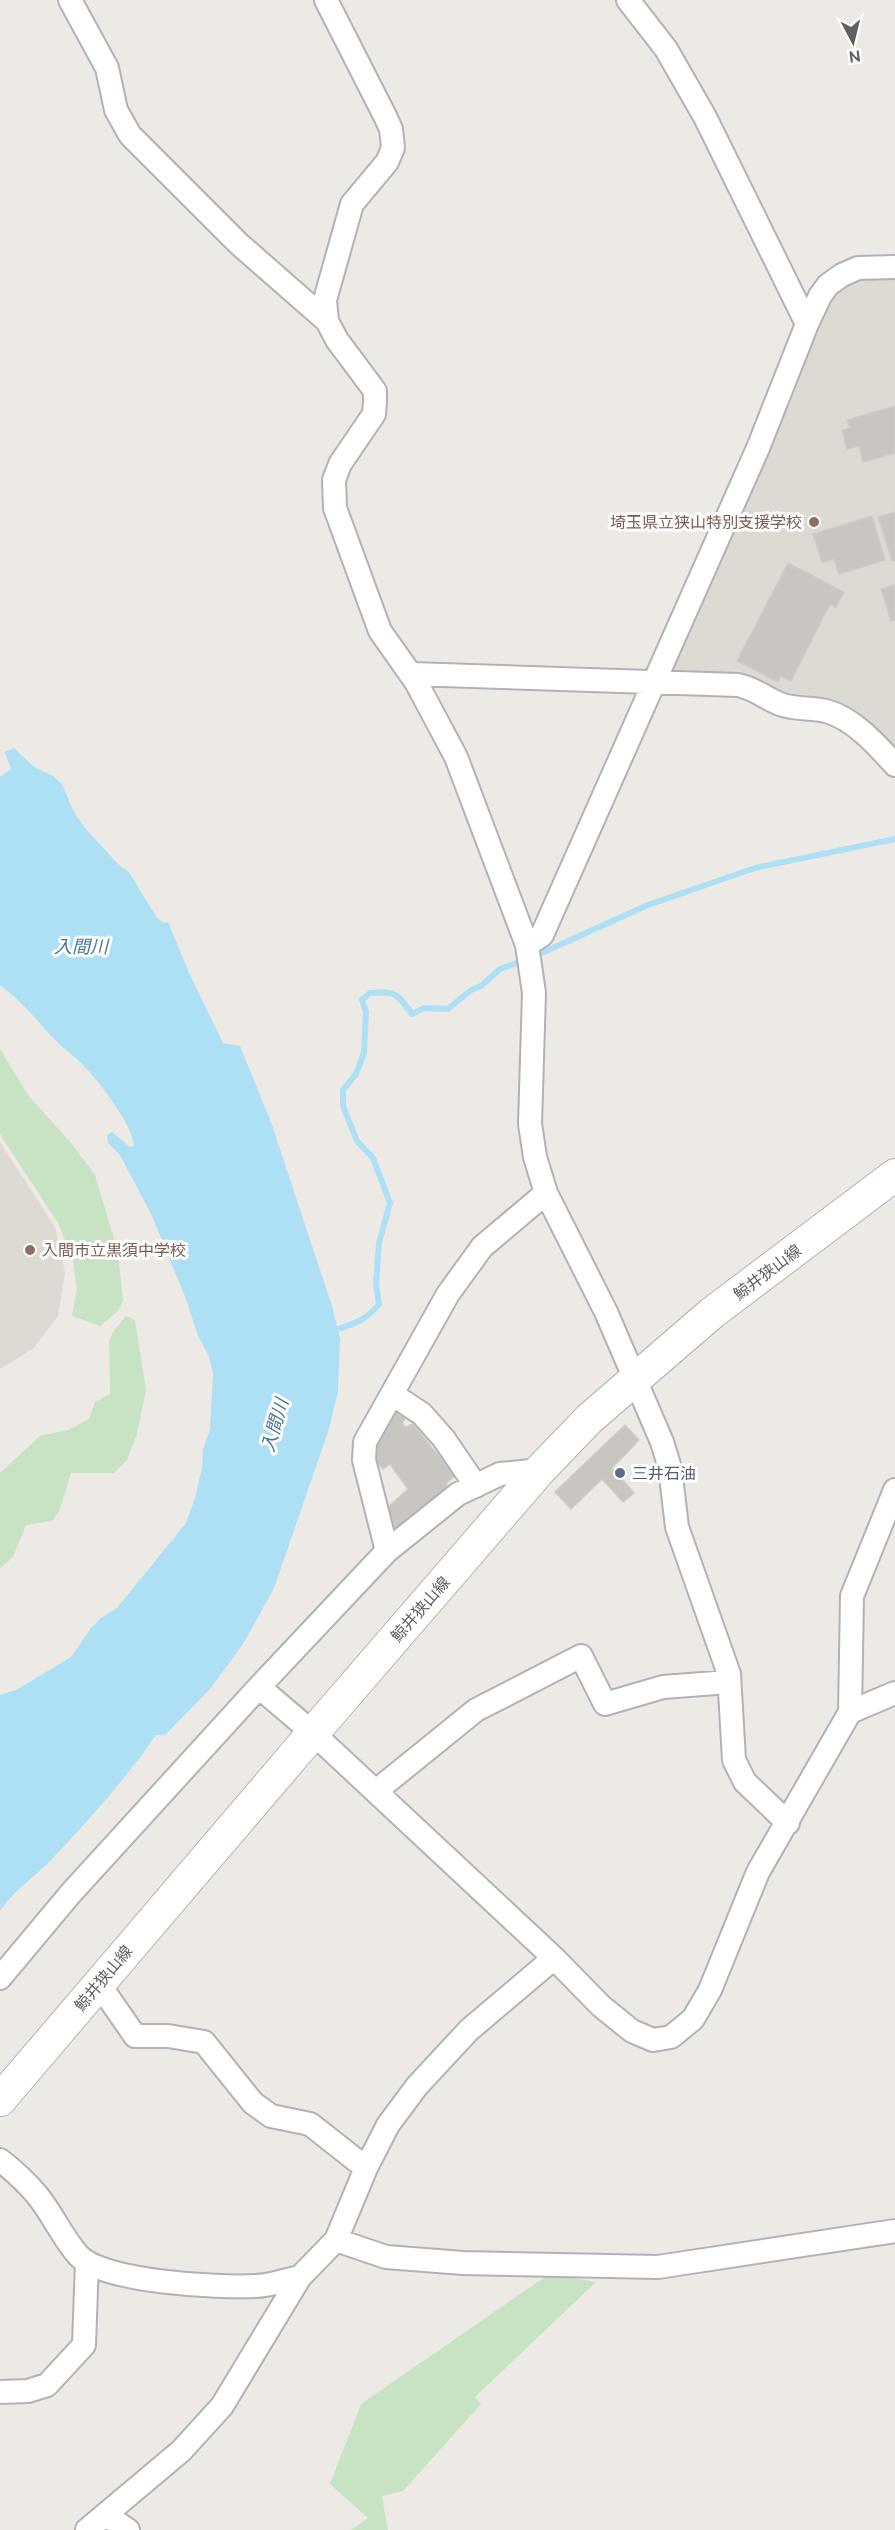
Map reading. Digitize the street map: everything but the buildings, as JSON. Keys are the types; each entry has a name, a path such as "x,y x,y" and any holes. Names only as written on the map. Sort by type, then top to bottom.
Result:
{"main road":[{"name":"鯨井狭山線","path":"0,2100 540,1470 589,1419 712,1313 895,1175"}],"street":[{"path":"70,0 107,68 116,110 130,135 239,244 327,321 337,340 375,391 374,414 340,464 334,480 335,508 380,631 411,674 456,757 527,945 534,993 530,1124 535,1157 546,1193 606,1312 662,1442 670,1468 677,1527 720,1645 729,1682 734,1760 745,1782 788,1823"},
{"path":"326,0 391,129 393,148 387,162 352,204 329,280 325,300 327,321"},
{"path":"628,0 666,49 705,117 807,324"},
{"path":"527,945 542,934 758,448 807,324 828,285 858,268 895,267"},
{"path":"411,674 738,685 748,687 781,704 836,714 854,725 895,765"},
{"path":"387,1551 364,1460 365,1442 448,1294 482,1247 546,1193"},
{"path":"392,1394 422,1414 444,1439 476,1486"},
{"path":"0,1978 71,1893 387,1551 458,1494 500,1474 540,1470"},
{"path":"259,1687 376,1791 554,1958 601,2006 632,2031 653,2040 671,2037 693,2019 710,1990 758,1872 850,1712 852,1596 895,1490"},
{"path":"376,1791 476,1710 581,1656 606,1704 663,1687 729,1682"},
{"path":"850,1712 895,1693"},
{"path":"87,2530 181,2451 222,2406 300,2277 336,2240 366,2168 388,2125 417,2086 469,2030 554,1958"},
{"path":"99,1983 135,2036 168,2036 204,2042 253,2103 272,2116 310,2124 366,2168"},
{"path":"0,2160 37,2194 79,2257 98,2269 132,2277 205,2286 258,2286 300,2277"},
{"path":"336,2240 386,2257 463,2264 658,2267 895,2231"},
{"path":"0,2392 28,2391 47,2385 84,2345 87,2262"},
{"path":"106,2515 128,2530"}],"shaded area":[{"name":"埼玉県立狭山特別支援学校","path":"895,274 895,754 872,733 663,672 802,371 817,331 822,308 842,280"},
{"name":"入間市立黒須中学校","path":"0,1142 55,1227 65,1273 58,1316 34,1348 0,1369"}],"green space":[{"path":"0,1049 28,1095 71,1143 95,1175 118,1252 123,1300 119,1310 100,1326 72,1316 77,1289 73,1260 58,1223 0,1134"},
{"path":"126,1316 135,1320 146,1391 136,1437 127,1460 114,1473 71,1473 59,1512 52,1521 26,1525 13,1557 0,1568 0,1473 40,1436 68,1430 89,1419 95,1402 110,1394 109,1341"},
{"path":"549,2274 596,2282 475,2397 481,2404 403,2491 382,2496 388,2530 351,2530 368,2518 330,2484 361,2404"}],"water":[{"name":"入間川","path":"14,748 34,767 53,776 62,784 73,810 84,827 118,864 129,872 157,918 164,923 168,922 190,975 223,1043 240,1046 271,1122 333,1309 340,1339 338,1392 328,1432 274,1588 243,1644 210,1689 165,1735 156,1735 132,1768 93,1814 0,1911 0,1695 16,1690 71,1657 91,1628 101,1618 117,1608 186,1523 195,1498 202,1468 203,1449 210,1429 213,1374 209,1357 198,1336 186,1299 152,1216 120,1155 108,1143 107,1135 112,1132 130,1147 134,1146 128,1127 114,1103 80,1062 0,985 0,777 11,769 5,752"}],"waterway":[{"path":"535,956 648,905 755,868 895,839"},
{"path":"331,1331 363,1318 379,1304 376,1284 379,1243 390,1203 373,1158 357,1141 343,1106 343,1090 356,1074 364,1053 366,1012 362,1000 370,993 385,992 399,998 412,1014 424,1008 448,1009 471,990 481,986 500,969 525,960"}],"place":[{"name":"埼玉県立狭山特別支援学校","path":"814,522"},
{"name":"入間市立黒須中学校","path":"30,1250"},
{"name":"三井石油","path":"620,1473"}]}
